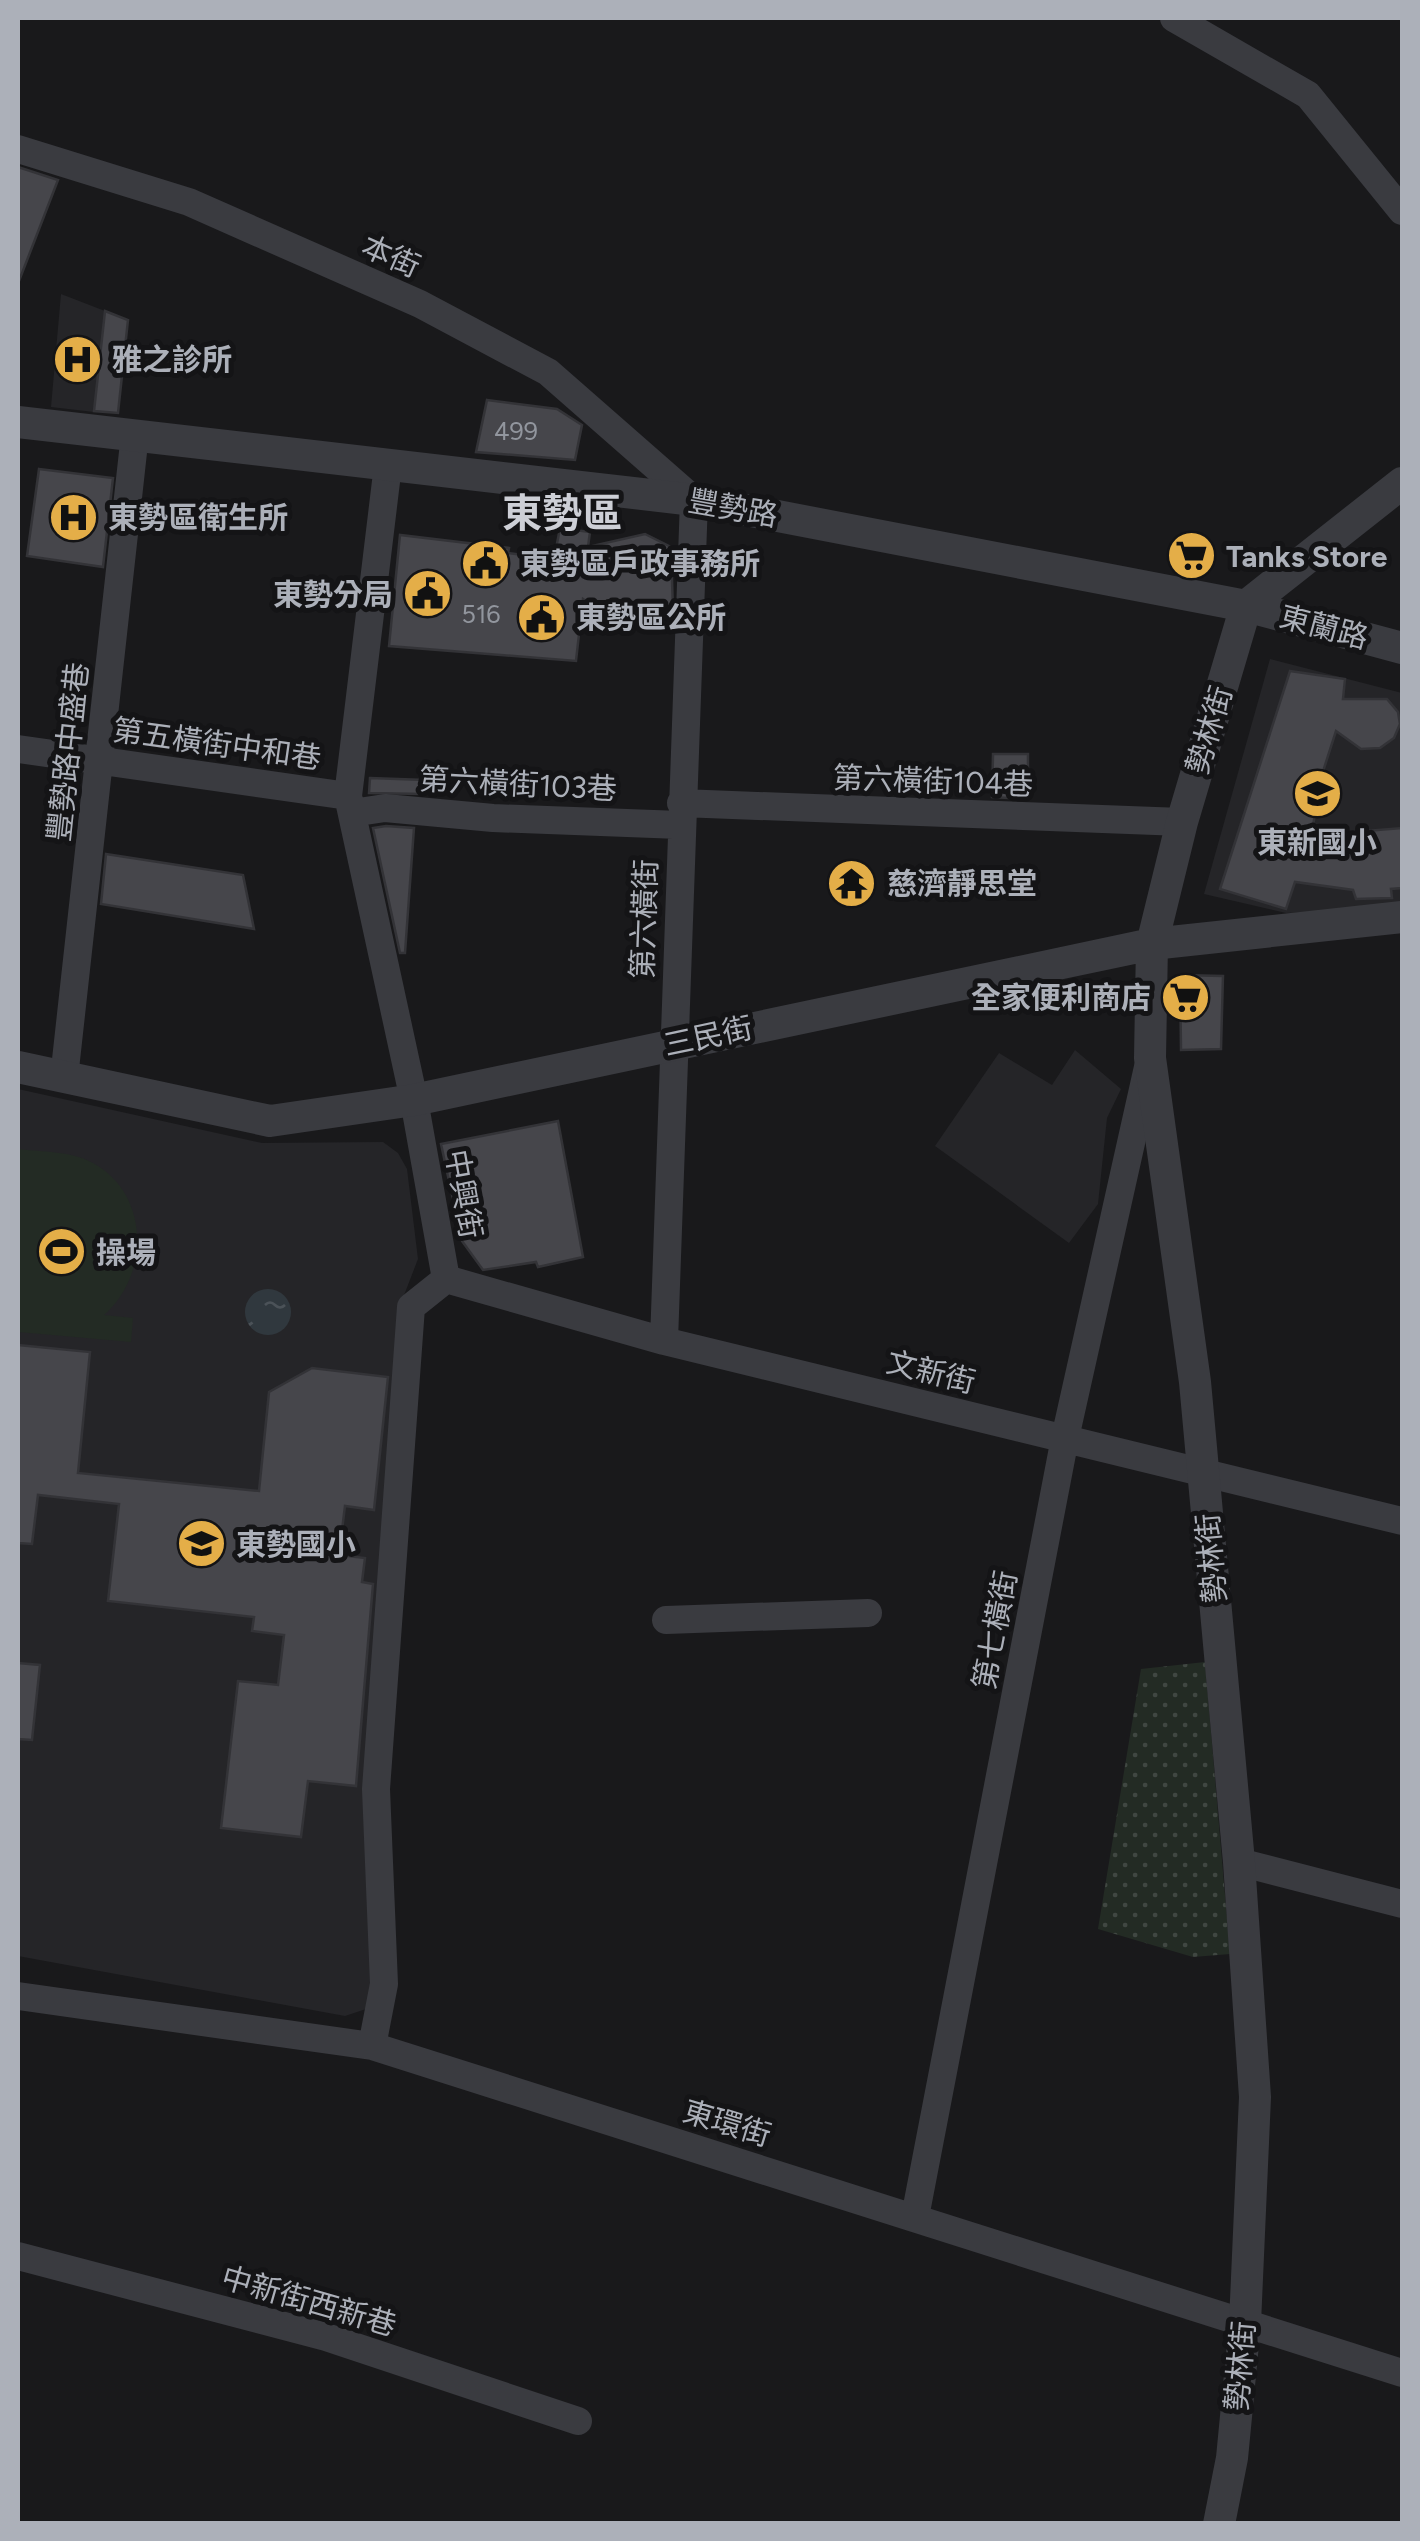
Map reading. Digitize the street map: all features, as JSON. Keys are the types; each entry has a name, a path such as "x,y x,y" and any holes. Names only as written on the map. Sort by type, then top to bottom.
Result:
{"street":[{"path":"1174,18 1308,94 1402,211"},
{"name":"本街","path":"18,148 189,202 420,304 548,372 694,500"},
{"name":"豐勢路","path":"18,422 694,500 1246,606"},
{"name":"豐勢路中盛巷","path":"64,1078 135,434"},
{"name":"中興街","path":"372,2046 384,1984 376,1789 411,1307 446,1278 414,1100 350,805 388,465"},
{"path":"1246,606 1402,482"},
{"name":"第六橫街","path":"664,1341 671,1044 694,500"},
{"name":"東蘭路","path":"1246,606 1402,648"},
{"name":"勢林街","path":"1219,2524 1232,2458 1245,2322 1255,2097 1240,1862 1203,1474 1150,1058 1152,944 1182,822 1246,606"},
{"name":"第五橫街中和巷","path":"18,749 350,805"},
{"name":"第六橫街103巷","path":"350,805 493,818 681,814"},
{"name":"第六橫街104巷","path":"681,814 1182,822"},
{"name":"三民街","path":"18,1067 270,1121 414,1100 1152,944 1402,917"},
{"name":"第七橫街","path":"915,2216 1066,1438 1150,1058"},
{"name":"文新街","path":"446,1278 664,1341 1402,1521"},
{"path":"666,1620 868,1613"},
{"path":"1240,1862 1402,1904"},
{"name":"東環街","path":"18,1996 372,2046 1402,2373"},
{"name":"中新街西新巷","path":"18,2256 326,2337 578,2421"}],"shaded area":[{"name":"雅之診所","path":"61,294 105,311 94,412 51,407"},
{"name":"東新國小","path":"1270,659 1402,693 1402,908 1286,913 1204,894"},
{"path":"1075,1050 1121,1089 1107,1118 1098,1204 1069,1243 935,1146 999,1053 1052,1085"},
{"name":"東勢國小","path":"18,1089 262,1143 383,1142 398,1153 407,1169 418,1259 401,1303 375,1981 366,2009 345,2016 18,1956"},
{"path":"18,1149 85,1159 112,1177 125,1194 134,1214 136,1258 130,1279 104,1315 133,1318 131,1342 18,1332"},
{"path":"1205,1662 1230,1954 1193,1957 1098,1929 1141,1669"}],"water":[{"path":"268,1289 284,1296 291,1312 284,1328 268,1335 252,1328 245,1312 252,1296"}],"building":[{"path":"18,167 58,180 19,281 18,281"},
{"path":"105,311 128,320 118,413 94,411"},
{"path":"487,400 557,409 582,425 575,460 476,452"},
{"name":"東勢區衛生所","path":"39,469 113,478 103,567 27,556"},
{"path":"560,528 590,532 588,547 645,534 671,547 673,611 649,626 633,628 617,623 583,599 576,661 389,646 400,535 509,548 508,553 554,559"},
{"name":"東新國小","path":"1290,671 1345,679 1343,699 1387,699 1398,712 1400,724 1394,738 1380,748 1361,749 1336,731 1319,784 1313,827 1341,833 1402,828 1402,888 1391,889 1392,898 1356,899 1353,890 1295,882 1286,909 1220,889"},
{"path":"993,754 1028,754 1028,799 992,797"},
{"path":"370,778 425,780 423,794 369,793"},
{"path":"373,828 414,828 405,953 400,953"},
{"path":"106,854 243,875 254,929 101,904"},
{"path":"1180,975 1223,976 1221,1049 1181,1050"},
{"path":"558,1121 583,1257 538,1267 536,1262 483,1270 462,1241 441,1144"},
{"path":"18,1345 90,1352 78,1473 259,1491 269,1392 312,1368 388,1377 374,1510 345,1506 339,1555 365,1558 362,1582 373,1584 356,1786 308,1781 301,1837 221,1828 238,1681 278,1685 284,1635 252,1631 254,1617 108,1601 119,1504 38,1495 32,1544 18,1543"},
{"path":"18,1663 40,1665 32,1740 18,1739"}],"place":[{"name":"雅之診所","path":"77,359"},
{"name":"東勢區衛生所","path":"73,517"},
{"name":"Tanks Store","path":"1191,556"},
{"name":"東勢區戶政事務所","path":"485,563"},
{"name":"東勢分局","path":"428,594"},
{"name":"東勢區公所","path":"541,617"},
{"name":"東新國小","path":"1317,793"},
{"name":"慈濟靜思堂","path":"852,883"},
{"name":"全家便利商店","path":"1186,997"},
{"name":"操場","path":"61,1252"},
{"name":"東勢國小","path":"201,1544"}],"district":[{"name":"東勢區","path":"562,513"}]}
